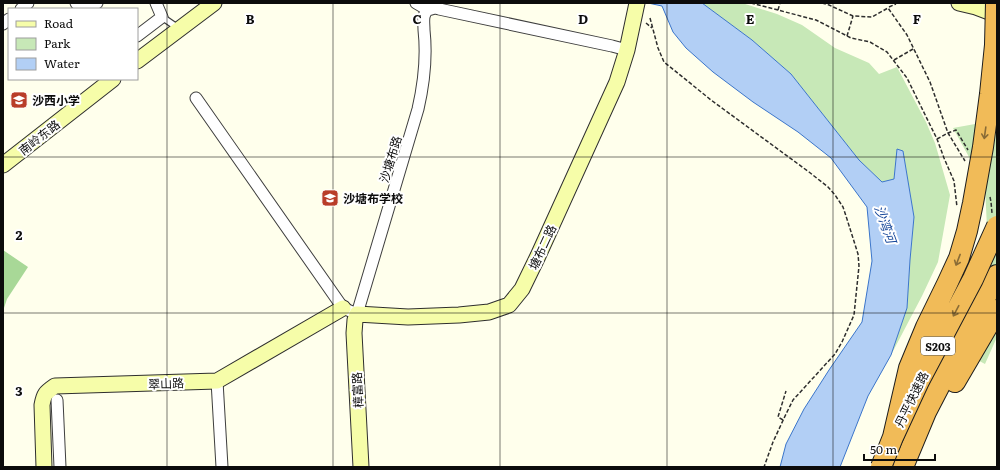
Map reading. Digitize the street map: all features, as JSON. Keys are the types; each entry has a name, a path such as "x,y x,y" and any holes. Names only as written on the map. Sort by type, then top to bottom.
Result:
{"highway":[{"path":"893,437 909,368 926,327 959,258 967,231 979,168 989,102 995,45 996,3"},
{"name":"丹平快速路","path":"881,467 918,381 973,279 997,226"},
{"name":"丹平快速路","path":"903,467 926,412 997,275"},
{"path":"911,467 925,434 997,310"}],"street":[{"path":"88,8 97,3"},
{"path":"138,35 162,17 156,3"},
{"path":"138,60 214,3"},
{"path":"416,3 428,10 435,8 612,46 628,47"},
{"name":"塘布二路","path":"350,311 408,317 460,315 489,312 509,305 522,289 538,256 617,82 628,47 637,3"},
{"path":"959,3 976,7 997,15"},
{"name":"沙塘布路","path":"350,311 418,109 422,91 426,42 423,20 428,10"},
{"name":"南岭东路","path":"3,165 112,80"},
{"path":"196,98 350,311"},
{"name":"翠山路","path":"44,467 42,405 46,392 55,386 217,381 350,311"},
{"name":"樟富路","path":"350,311 355,320 354,332 361,467"},
{"path":"217,381 222,467"},
{"path":"57,400 60,467"}],"lane":[{"path":"162,17 180,29"}],"path":[{"path":"751,3 816,20 846,36 870,42 887,52 907,78 936,139 954,181 957,209"},
{"path":"778,10 780,3"},
{"path":"822,3 853,16 872,17 896,4"},
{"path":"888,8 907,35 930,82 948,133 967,164"},
{"path":"846,36 853,16"},
{"path":"650,18 651,27 664,62 711,100 828,187 843,207 858,254 859,266 854,315 842,342 834,354 794,400 773,442 764,467"},
{"path":"894,60 914,49"},
{"path":"936,139 948,133"},
{"path":"783,420 778,417 786,391"}],"green space":[{"path":"702,3 742,3 777,14 802,25 835,48 869,63 879,74 897,67 926,122 935,143 950,195 938,262 891,355 907,308 914,217 903,151 897,150 894,179 882,182 859,160 791,74 752,40"},
{"path":"997,120 997,337 985,364 945,343 987,228 985,186 953,128"},
{"path":"3,250 28,267 7,299 3,311"}],"water":[{"name":"沙湾河","path":"648,3 702,3 752,40 791,74 859,160 882,182 894,179 897,149 903,151 914,217 907,308 891,355 868,396 840,467 780,467 786,444 804,409 862,322 872,261 867,207 831,158 798,132 753,102 713,72 686,48 673,32 662,6"}],"place":[{"name":"沙西小学","path":"19,100"},
{"name":"沙塘布学校","path":"330,198"}]}
